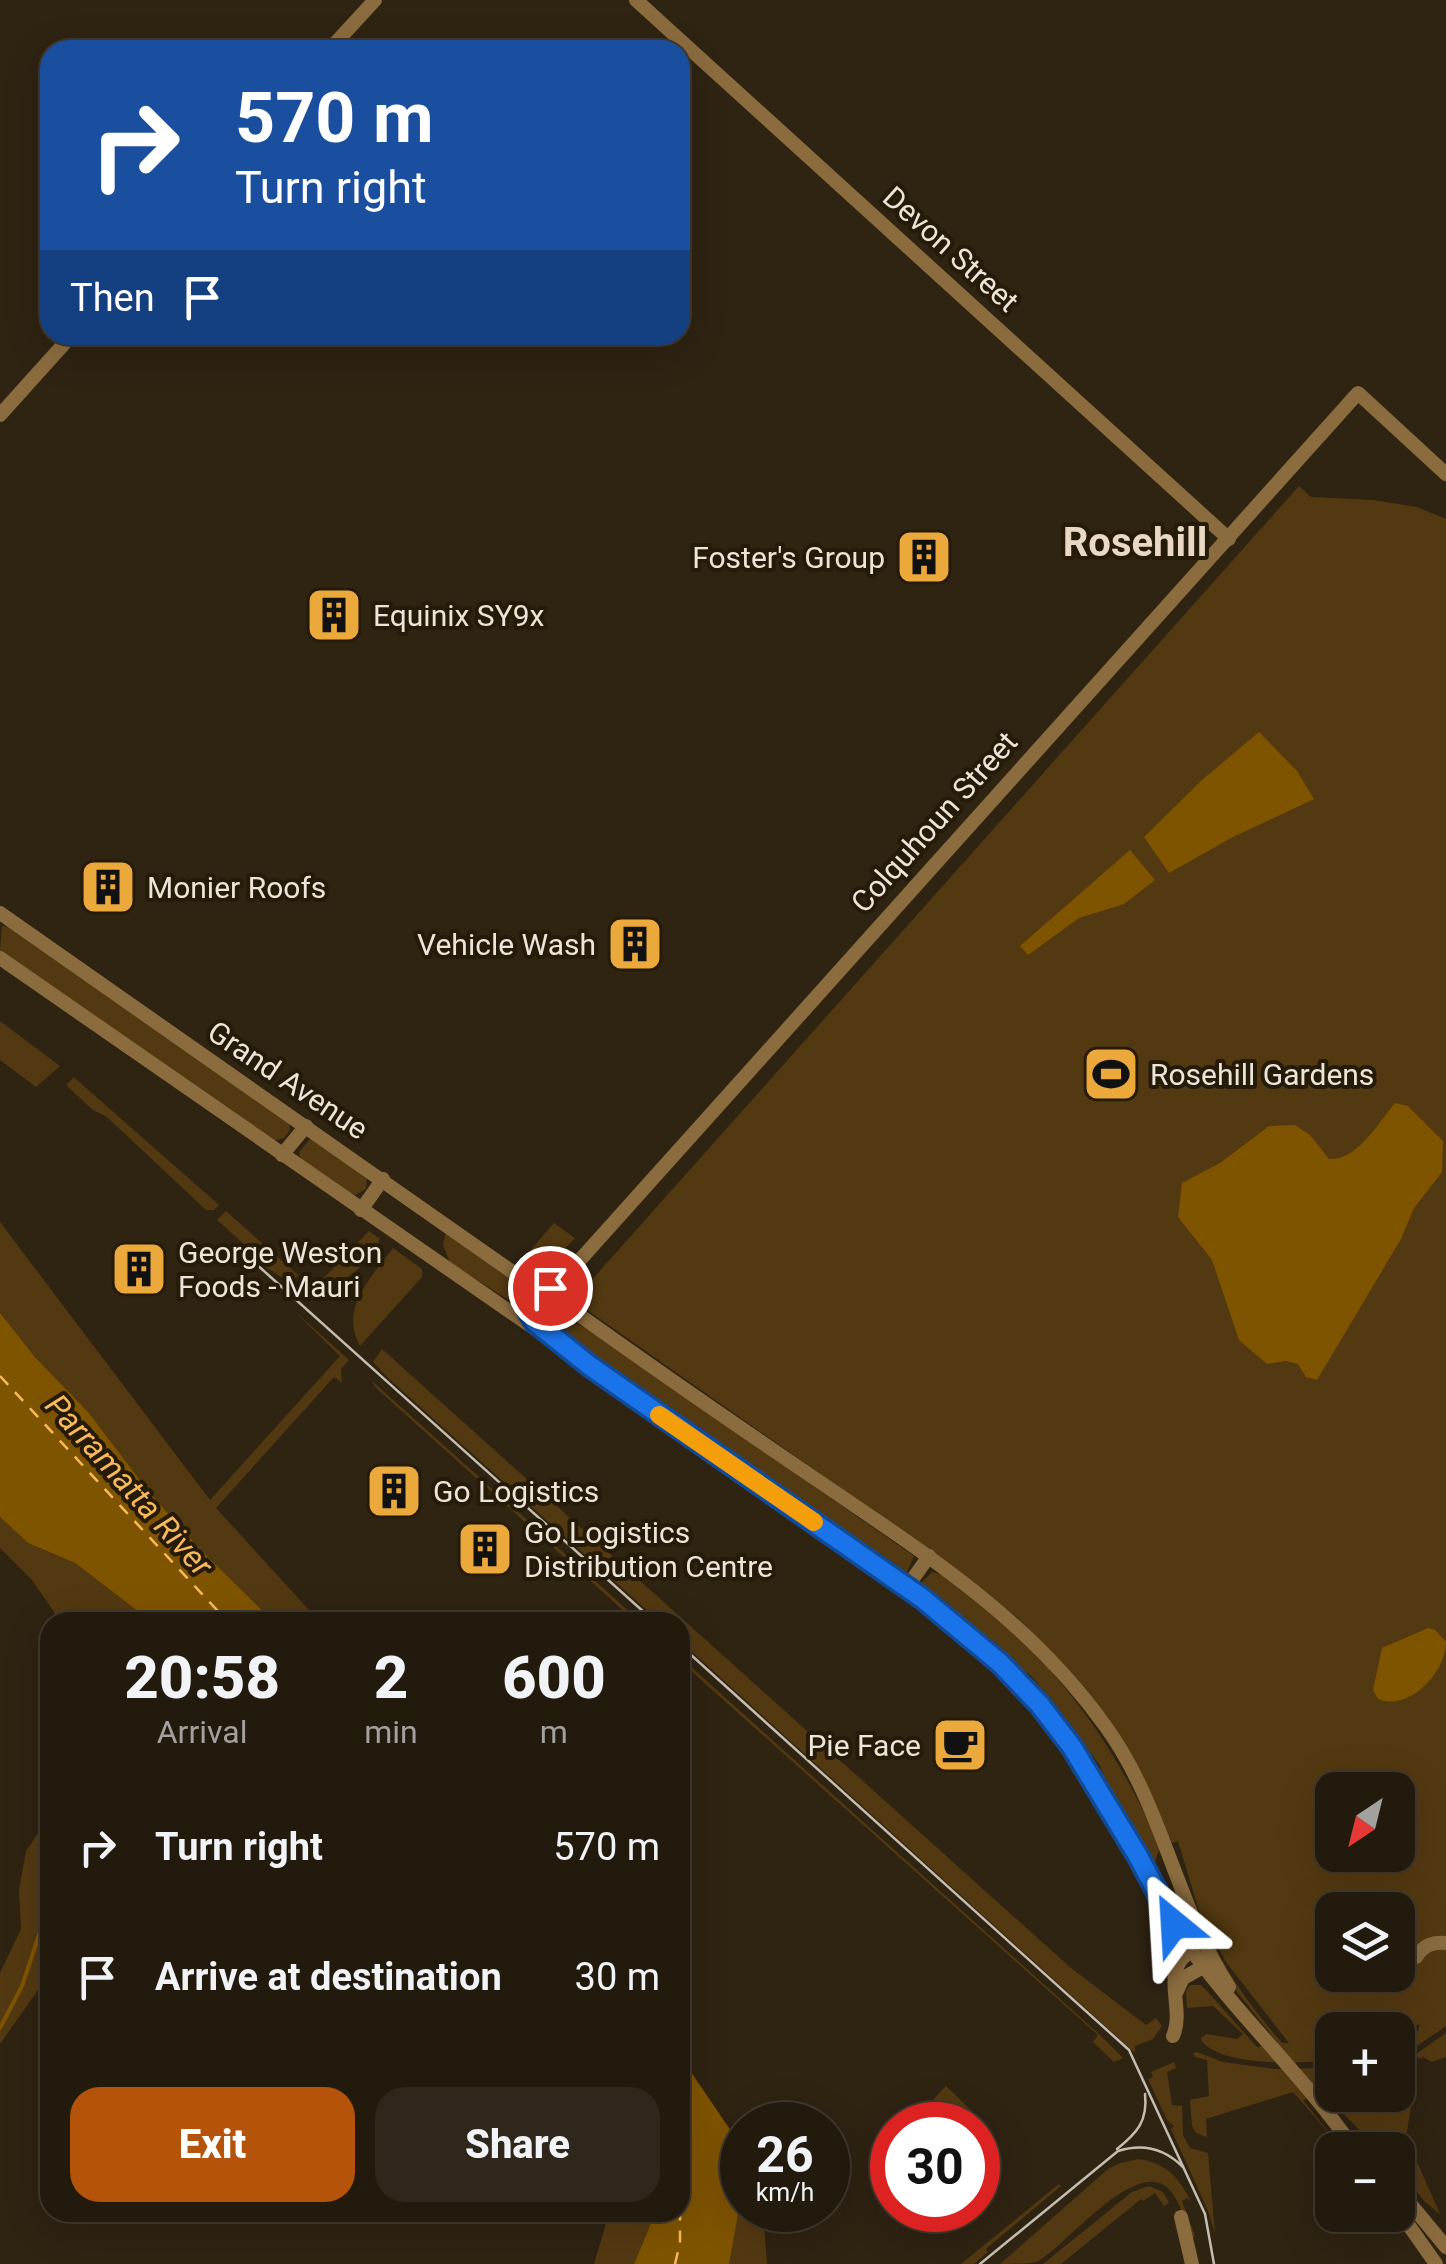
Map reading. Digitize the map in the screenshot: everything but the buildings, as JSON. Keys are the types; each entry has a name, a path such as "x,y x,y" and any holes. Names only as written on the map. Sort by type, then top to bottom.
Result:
{"street":[{"path":"338,40 374,0"},
{"name":"Devon Street","path":"636,0 680,40"},
{"name":"Devon Street","path":"690,49 1229,539"},
{"path":"0,415 63,345"},
{"name":"Colquhoun Street","path":"552,1291 1358,393 1446,474"},
{"name":"Grand Avenue","path":"0,912 519,1276 552,1291 677,1385 989,1600 1031,1638 1075,1688 1107,1728 1140,1781 1201,1957"},
{"name":"Grand Avenue","path":"0,958 907,1586 968,1634 1040,1705 1094,1780 1174,1924 1343,2132"},
{"path":"282,1155 306,1126"},
{"path":"361,1210 383,1179"},
{"name":"Grand Avenue","path":"450,1271 532,1319 590,1366"},
{"path":"537,1290 552,1291 554,1311 544,1318 532,1319 530,1299 537,1290"},
{"path":"907,1586 929,1556"},
{"path":"1170,1861 1160,1867 1156,1876 1174,1924"},
{"path":"1416,1958 1422,1948 1434,1942 1446,1943"},
{"path":"1173,2036 1179,2015 1174,1970 1179,1960 1201,1957"},
{"name":"Grand Avenue","path":"1331,2116 1347,2132"},
{"path":"1415,2210 1446,2247"},
{"path":"1181,2217 1192,2264"},
{"path":"1413,2232 1436,2264"}],"shaded area":[{"name":"Rosehill Gardens","path":"1299,486 1311,497 1417,507 1446,519 1446,2026 1415,2047 1420,2024 1415,2026 1415,2012 1315,2012 1315,2061 1245,2060 1213,2050 1202,2042 1206,2034 1237,2039 1243,2034 1213,2006 1187,2008 1186,1991 1190,1985 1201,1985 1257,2047 1278,2043 1237,1992 1209,1944 1178,1841 1172,1843 1135,1764 1074,1676 1018,1618 926,1548 563,1293 567,1282 581,1292","holes":["1206,1925 1226,1962 1289,2043 1282,2043 1249,2002 1229,1972"]},
{"path":"2,926 9,927 289,1123 290,1130 284,1138 273,1141 0,951"},
{"path":"0,1021 60,1066 36,1087 0,1060"},
{"path":"74,1077 219,1205 206,1210 107,1117 93,1110 66,1085"},
{"path":"310,1139 318,1140 367,1175 366,1189 355,1195 349,1193 301,1160 299,1152"},
{"path":"226,1211 298,1275 292,1284 261,1264 263,1261 217,1220"},
{"path":"0,1222 210,1500 340,1356 292,1309 349,1360 341,1369 342,1383 334,1377 216,1508 311,1612 264,1612 149,1492 89,1413 35,1357 0,1313"},
{"path":"554,1223 575,1238 545,1269 531,1258 523,1259"},
{"path":"369,1231 380,1239 381,1245 357,1270 330,1286 307,1288 315,1287"},
{"path":"446,1232 474,1247 530,1289 520,1307 450,1263 443,1245"},
{"path":"393,1248 422,1269 422,1277 360,1346 354,1332 355,1306 367,1282"},
{"path":"560,1315 589,1330 914,1556 907,1572 901,1575 587,1359 545,1323"},
{"path":"382,1349 675,1612 649,1612 373,1362"},
{"path":"372,1381 630,1612 625,1612"},
{"path":"0,1517 28,1543 75,1563 139,1612 54,1612 32,1580 0,1548"},
{"path":"932,1572 945,1576 1003,1624 1078,1704 1115,1759 1160,1847 1152,1871 1113,1803 1100,1766 1059,1709 1031,1676 926,1595 920,1584"},
{"path":"690,1626 1071,1968 1146,2025 1156,2018 1162,2026 1153,2039 1135,2046 1135,2053 690,1650"},
{"path":"690,1666 1099,2034 1123,2058 1114,2062 1093,2042 1098,2035"},
{"path":"40,1831 40,1987 0,2044 0,1973 21,1929 19,1890 26,1851"},
{"path":"1446,2033 1446,2057 1432,2062 1423,2057 1418,2059 1416,2054"},
{"path":"1193,2053 1223,2062 1274,2069 1315,2068 1315,2097 1303,2100 1328,2132 1293,2092 1206,2119 1207,2137 1196,2133 1190,2100 1209,2096 1207,2060"},
{"path":"1174,2062 1176,2068 1167,2072 1172,2105 1182,2106 1183,2135 1190,2148 1208,2153 1215,2233 1171,2129 1174,2126 1167,2120 1148,2079 1153,2077 1151,2072"},
{"path":"946,2086 963,2102 931,2102"},
{"path":"1342,2112 1410,2112 1407,2132 1361,2132"},
{"path":"1415,2157 1440,2214 1415,2189"},
{"path":"1139,2159 1164,2168 1182,2186 1191,2202 1187,2198 1182,2201 1195,2236 1192,2238 1169,2189 1155,2182 1139,2184 1102,2207 1037,2262 1000,2264 1108,2169"},
{"path":"1059,2184 974,2264 961,2264"},
{"path":"1149,2186 1163,2192 1169,2203 1164,2206 1155,2193 1141,2199 1061,2264 1043,2264 1132,2192"},
{"path":"606,2222 651,2222 634,2264 594,2264"},
{"path":"733,2232 765,2232 767,2264 729,2264"}],"water":[{"path":"1259,732 1297,771 1314,799 1169,873 1144,837"},
{"path":"1130,850 1155,880 1124,904 1079,918 1028,955 1020,946"},
{"path":"1395,1103 1408,1106 1443,1141 1442,1172 1414,1208 1401,1239 1317,1380 1306,1377 1298,1364 1267,1364 1239,1340 1212,1260 1178,1217 1182,1183 1220,1163 1269,1126 1295,1125 1310,1135 1329,1159 1339,1158 1358,1147"},
{"name":"Parramatta River","path":"0,1313 35,1357 89,1413 149,1492 264,1612 139,1612 75,1563 28,1543 0,1517"},
{"path":"1428,1628 1446,1642 1440,1666 1413,1695 1390,1702 1378,1699 1373,1690 1382,1648"},
{"path":"690,2071 720,2115 720,2232 735,2232 729,2264 634,2264 651,2222 690,2222"}],"waterway":[{"path":"0,2028 22,1986 40,1932"}],"ferry route":[{"path":"0,1376 219,1612"},
{"path":"675,2264 680,2222"}],"tram line":[{"path":"255,1263 644,1612"},
{"path":"690,1654 1129,2050 1205,2214 1214,2264"},
{"path":"1117,2149 1140,2126 1145,2094"},
{"path":"980,2264 1118,2151 1153,2149 1183,2167"}],"slow traffic":[{"path":"659,1415 814,1522"}],"place":[{"name":"Foster's Group","path":"924,557"},
{"name":"Equinix SY9x","path":"334,615"},
{"name":"Monier Roofs","path":"108,887"},
{"name":"Vehicle Wash","path":"635,944"},
{"name":"Rosehill Gardens","path":"1111,1074"},
{"name":"George Weston Foods - Mauri","path":"139,1269"},
{"name":"Go Logistics","path":"394,1491"},
{"name":"Go Logistics Distribution Centre","path":"485,1549"},
{"name":"Pie Face","path":"960,1745"}],"district":[{"name":"Rosehill","path":"1135,542"}],"route":[{"path":"550,1288 540,1289 529,1301 529,1312 535,1322 590,1366 922,1598 1000,1663 1040,1705 1094,1780 1174,1924"}]}
